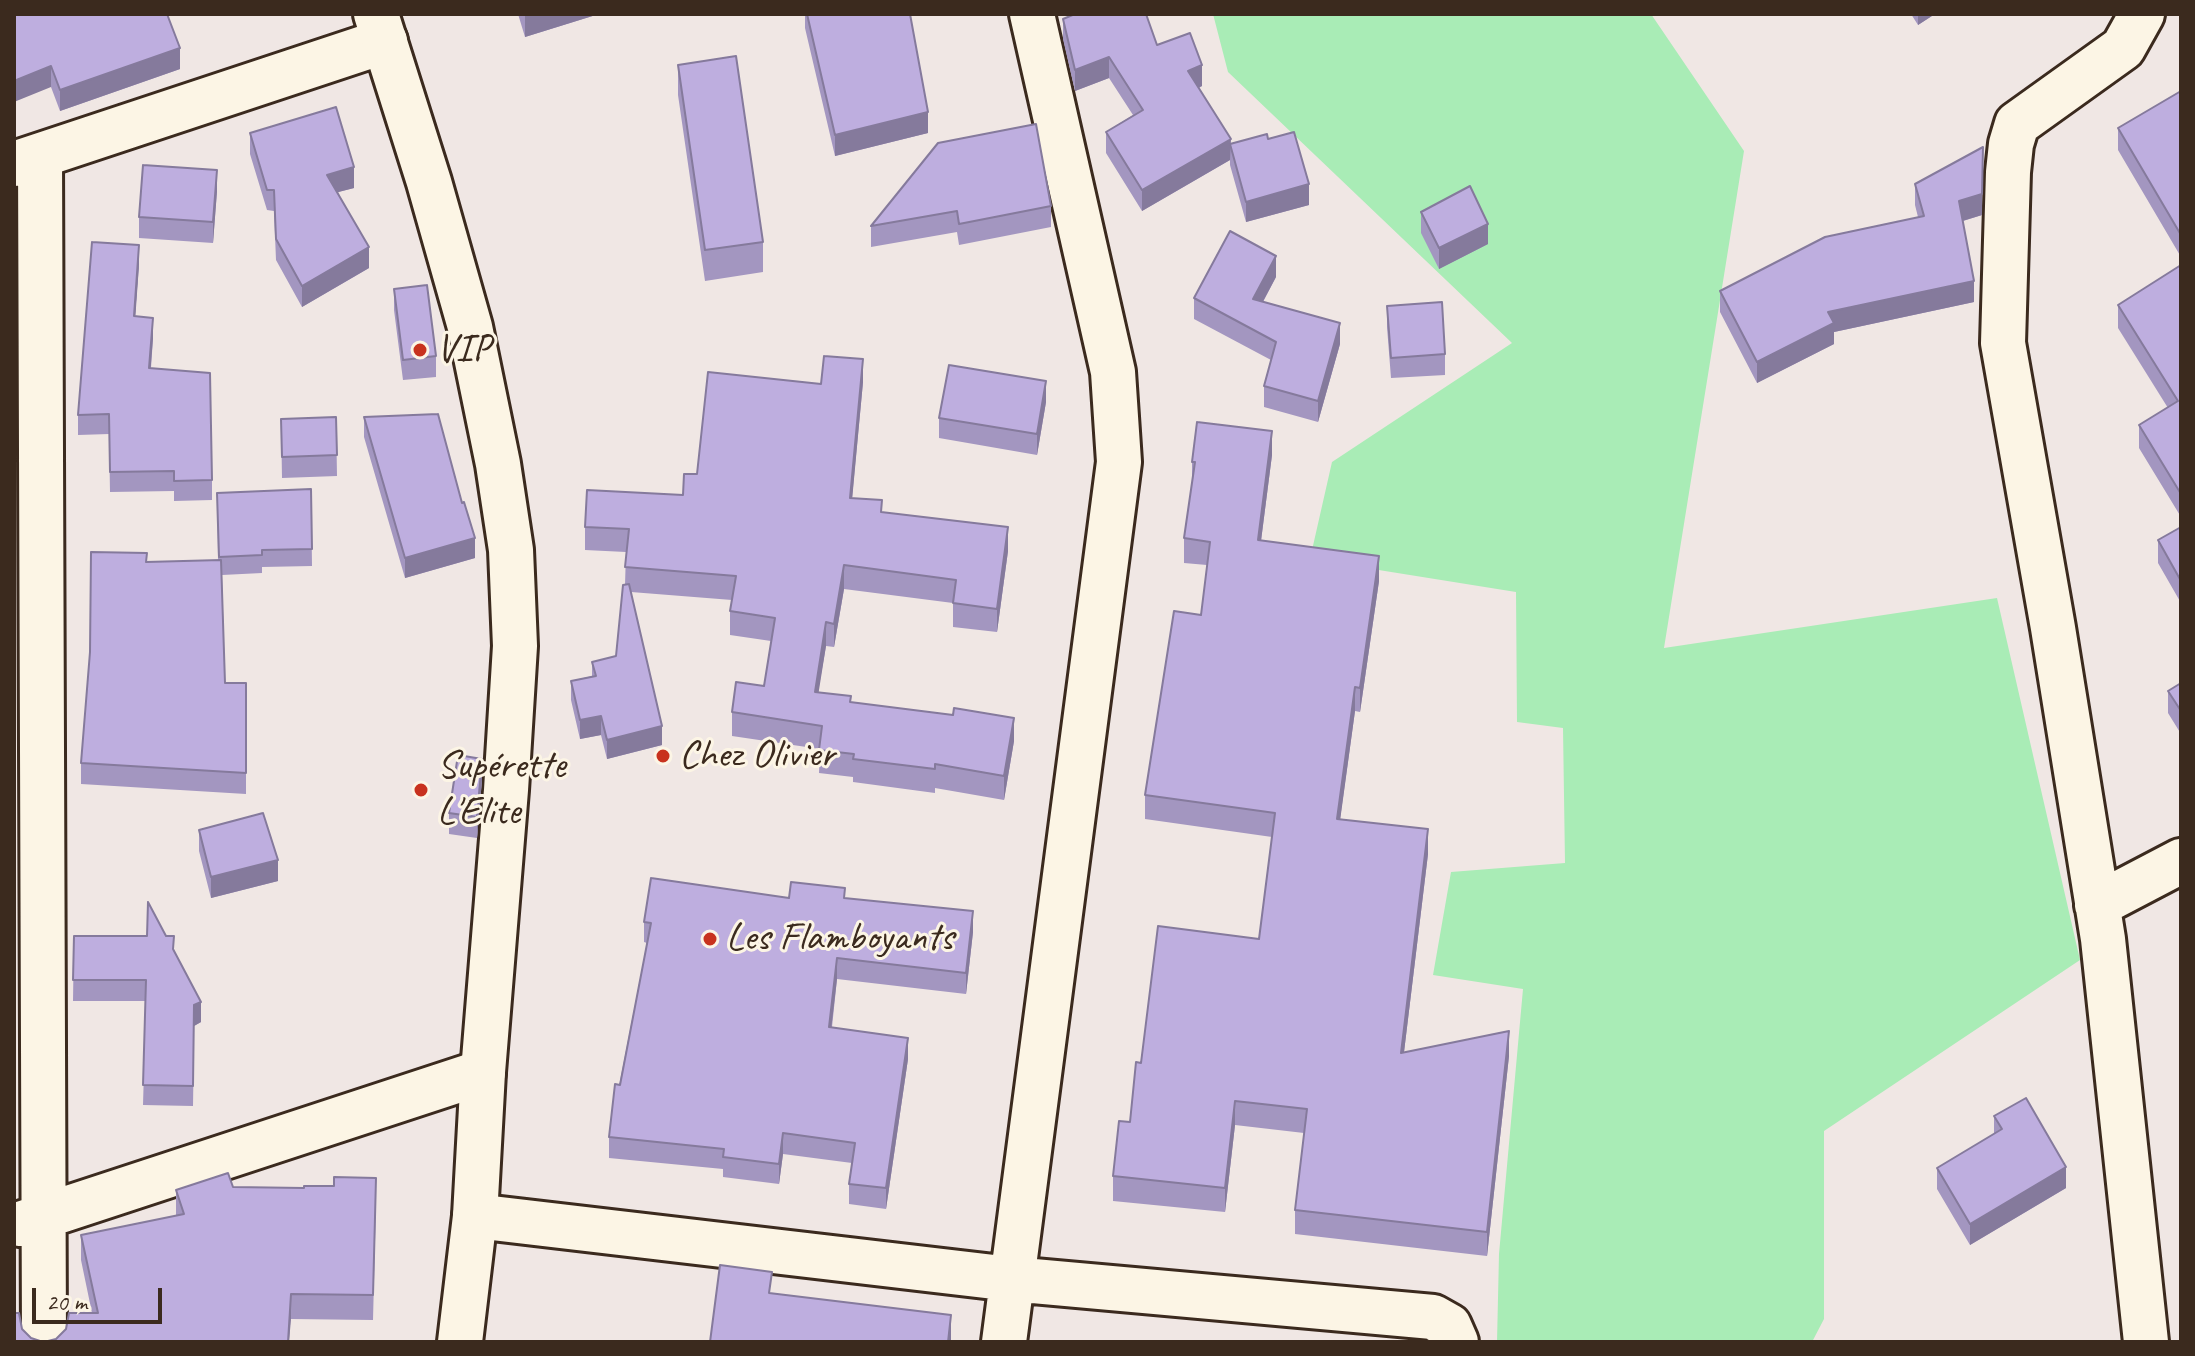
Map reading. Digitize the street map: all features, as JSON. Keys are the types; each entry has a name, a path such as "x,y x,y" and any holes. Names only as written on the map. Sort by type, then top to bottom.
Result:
{"street":[{"path":"1004,1342 1119,462 1113,372 1032,14"},
{"path":"2142,14 2123,48 2017,124 2008,172 2003,343 2103,939 2146,1342"},
{"path":"44,1342 29,1221 27,160 381,27 470,327 498,464 511,550 515,646 505,805 483,1072 475,1216 460,1342"},
{"path":"2097,905 2181,861"},
{"path":"29,1221 483,1072"},
{"path":"475,1216 1011,1279 1433,1317 1449,1326 1456,1342"}],"green space":[{"path":"1213,14 1651,14 1744,151 1664,648 1997,598 2080,960 1824,1131 1824,1319 1812,1342 1497,1342 1499,1254 1523,989 1433,975 1451,872 1565,863 1563,728 1517,722 1516,592 1310,559 1332,462 1512,343 1228,72"}],"building":[{"path":"16,14 167,14 180,48 60,90 51,66 14,81"},
{"path":"807,14 910,14 928,112 835,135"},
{"path":"1075,14 1146,14 1157,45 1190,33 1202,65 1188,71 1231,139 1142,190 1106,132 1143,110 1109,57 1075,70 1063,19"},
{"path":"736,56 763,242 705,250 678,65"},
{"path":"2181,91 2181,235 2118,128"},
{"path":"336,107 354,167 327,175 369,247 302,286 276,239 274,190 267,190 250,133"},
{"path":"1036,124 1051,206 959,224 957,211 871,226 938,143"},
{"path":"1294,132 1309,184 1246,202 1230,144 1267,134 1268,139"},
{"path":"1983,147 1982,194 1959,201 1974,281 1828,312 1834,323 1757,362 1720,291 1825,237 1924,216 1915,184"},
{"path":"143,165 217,170 213,222 139,217"},
{"path":"1470,186 1488,224 1439,248 1421,212"},
{"path":"1230,231 1276,256 1253,299 1340,323 1318,401 1264,386 1276,342 1194,298"},
{"path":"92,242 139,245 134,316 153,318 149,368 210,373 212,480 174,481 174,471 110,472 109,414 78,415"},
{"path":"2181,265 2181,494 2139,425 2178,401 2118,305"},
{"path":"427,285 436,356 403,360 394,289"},
{"path":"1442,302 1445,354 1391,358 1387,306"},
{"path":"824,356 863,359 850,498 882,500 881,512 1008,527 997,609 953,603 956,580 844,565 834,624 826,622 815,692 851,696 850,702 953,715 954,708 1014,718 1004,776 935,764 935,769 853,759 854,754 819,750 822,726 732,712 736,682 764,686 775,618 730,611 736,576 625,567 629,529 585,527 587,490 683,495 684,474 697,474 708,372 821,384"},
{"path":"949,365 1046,381 1037,434 939,418"},
{"path":"438,414 462,503 475,538 405,558 364,417"},
{"path":"336,417 337,455 282,457 281,419"},
{"path":"1197,422 1272,431 1258,540 1379,556 1360,688 1355,687 1337,819 1428,829 1401,1053 1509,1031 1487,1232 1295,1210 1307,1109 1235,1101 1225,1188 1113,1176 1119,1121 1130,1122 1136,1062 1141,1063 1158,926 1259,939 1275,813 1145,795 1174,611 1201,615 1210,542 1184,538 1195,462 1192,462"},
{"path":"311,489 312,549 262,550 262,555 219,557 217,493"},
{"path":"2181,527 2181,581 2158,540"},
{"path":"91,552 147,553 146,562 221,560 225,683 246,683 246,773 81,763 90,652"},
{"path":"629,584 662,726 607,740 601,716 580,720 571,681 596,676 592,662 616,656 623,585"},
{"path":"2181,683 2181,711 2168,691"},
{"path":"458,755 482,759 477,817 449,813"},
{"path":"263,813 278,860 211,877 199,830"},
{"path":"651,878 789,898 791,882 845,888 844,898 973,911 966,973 837,958 829,1027 908,1038 886,1188 849,1184 855,1143 783,1133 779,1164 723,1157 724,1149 609,1137 615,1084 620,1085 651,923 644,922"},
{"path":"148,902 166,936 174,936 173,949 201,1002 194,1005 193,1086 143,1085 146,980 73,980 74,936 147,936"},
{"path":"2026,1098 2066,1167 1970,1224 1937,1168 2002,1129 1994,1116"},
{"path":"228,1173 233,1187 304,1188 334,1186 334,1177 376,1178 373,1295 291,1294 288,1342 44,1342 56,1339 66,1329 69,1313 98,1313 81,1235 184,1214 176,1190"},
{"path":"720,1265 772,1272 769,1293 951,1315 948,1342 710,1342"},
{"path":"14,1313 19,1313 22,1329 31,1338 43,1342 14,1342"}],"place":[{"name":"VIP","path":"420,350"},
{"name":"Chez Olivier","path":"663,756"},
{"name":"Supérette L'Elite","path":"421,790"},
{"name":"Les Flamboyants","path":"710,939"}]}
